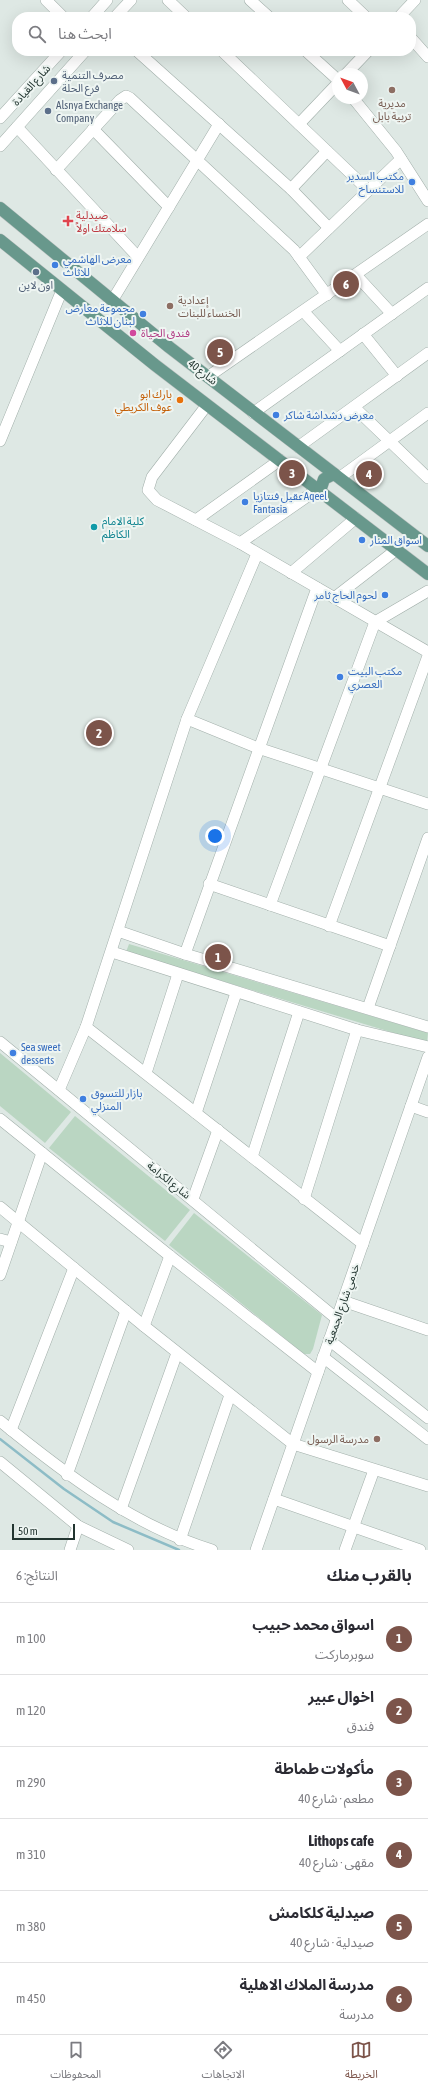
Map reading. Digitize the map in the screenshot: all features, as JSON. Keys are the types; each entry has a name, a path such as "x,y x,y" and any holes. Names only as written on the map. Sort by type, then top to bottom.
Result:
{"main road":[{"name":"شارع 40","path":"0,208 112,301 298,447 428,546"},
{"path":"0,240 207,405 428,574"},
{"path":"298,474 308,471 313,458"},
{"path":"319,490 324,479 336,476"}],"street":[{"path":"46,0 58,12"},
{"path":"96,12 107,0"},
{"path":"120,12 131,0"},
{"path":"168,0 181,12"},
{"path":"250,0 263,12"},
{"path":"348,0 361,12"},
{"path":"404,12 415,0"},
{"path":"416,43 428,56"},
{"name":"شارع القيادة","path":"0,118 56,56"},
{"name":"شارع القيادة","path":"0,146 81,56"},
{"path":"143,56 291,189 329,228"},
{"path":"227,56 368,190"},
{"path":"312,56 332,75"},
{"path":"352,68 363,56"},
{"path":"299,124 332,89"},
{"path":"56,170 120,100 126,96 133,100 198,159 294,250 327,295"},
{"path":"358,104 401,159 427,198"},
{"path":"112,301 219,124"},
{"path":"17,127 138,257"},
{"path":"93,129 169,207"},
{"path":"291,189 327,151"},
{"path":"299,257 401,159"},
{"path":"209,376 304,312 428,224"},
{"path":"356,275 392,314"},
{"path":"253,412 428,288"},
{"path":"0,442 62,290"},
{"path":"304,312 340,351"},
{"path":"363,334 397,376"},
{"path":"298,447 428,353"},
{"path":"207,405 152,476 148,490 157,500 240,544 428,652"},
{"path":"354,407 427,475"},
{"path":"336,476 428,413"},
{"path":"196,520 280,460"},
{"path":"240,544 319,490"},
{"path":"291,573 356,518"},
{"path":"334,598 396,550"},
{"path":"59,1090 86,1027 112,952 187,719 257,554"},
{"path":"185,954 258,748 317,588"},
{"path":"270,905 375,622 428,591"},
{"path":"329,926 378,788 428,656"},
{"path":"187,719 258,748 428,804"},
{"path":"368,1008 428,838"},
{"path":"210,884 390,946"},
{"path":"118,931 185,954 428,1027"},
{"path":"112,952 357,1030 428,1047"},
{"path":"146,1073 178,974"},
{"path":"196,1113 236,992"},
{"path":"252,1157 299,1012"},
{"path":"86,1027 363,1244"},
{"path":"304,1199 357,1030"},
{"name":"شارع الكرامة","path":"0,1042 193,1199 337,1319"},
{"name":"خدمي شارع الجمعية","path":"256,1550 428,1057"},
{"path":"411,1106 428,1112"},
{"path":"0,1119 170,1256 318,1372"},
{"path":"193,1199 218,1130"},
{"path":"0,1275 42,1153"},
{"path":"0,1207 177,1353 293,1444 428,1486"},
{"path":"0,1238 11,1242"},
{"path":"144,1326 170,1256"},
{"path":"11,1430 74,1268"},
{"path":"343,1301 428,1330"},
{"path":"67,1475 126,1311"},
{"path":"329,1340 428,1418"},
{"path":"121,1509 177,1353"},
{"path":"323,1357 428,1439"},
{"path":"180,1540 230,1395"},
{"path":"0,1421 67,1475 121,1509 180,1540 212,1550"},
{"path":"0,1462 78,1526 128,1550"},
{"path":"345,1550 374,1470"},
{"path":"274,1499 353,1528 420,1550"},
{"path":"70,1550 78,1526"}],"green space":[{"path":"129,944 428,1033 427,1043 126,952"},
{"path":"0,1053 71,1112 45,1143 0,1106"},
{"path":"75,1116 190,1210 165,1241 49,1148"},
{"path":"194,1213 322,1315 313,1349 310,1354 304,1354 169,1245"}],"waterway":[{"path":"0,1439 64,1489 113,1522 179,1550"}],"place":[{"name":"مصرف التنمية فرع الحلة","path":"54,81"},
{"name":"مديرية تربية بابل","path":"392,90"},
{"name":"Alsnya Exchange Company","path":"48,111"},
{"name":"مكتب السدير للاستنساخ","path":"412,182"},
{"name":"صيدلية سلامتك اولاً","path":"68,221"},
{"name":"معرض الهاشمي للاثاث","path":"55,265"},
{"name":"اون لاين","path":"36,272"},
{"name":"مدرسة الملاك الاهلية","path":"346,284"},
{"name":"إعدادية الخنساء للبنات","path":"170,306"},
{"name":"مجموعة معارض لبنان للاثاث","path":"143,314"},
{"name":"فندق الحياة","path":"133,333"},
{"name":"صيدلية كلكامش","path":"220,352"},
{"name":"بارك ابو عوف الكريطي","path":"180,400"},
{"name":"معرض دشداشة شاكر","path":"276,415"},
{"name":"مأكولات طماطة","path":"292,473"},
{"name":"Lithops cafe","path":"369,474"},
{"name":"عقيل فنتازياAqeel Fantasia","path":"245,502"},
{"name":"كلية الامام الكاظم","path":"94,527"},
{"name":"اسواق المنار","path":"362,540"},
{"name":"لحوم الحاج ثامر","path":"385,595"},
{"name":"مكتب البيت العصري","path":"340,677"},
{"name":"اخوال عبير","path":"99,733"},
{"name":"اسواق محمد حبيب","path":"218,957"},
{"name":"Sea sweet desserts","path":"13,1053"},
{"name":"بازار للتسوق المنزلي","path":"83,1099"},
{"name":"مدرسة الرسول","path":"377,1439"}]}
